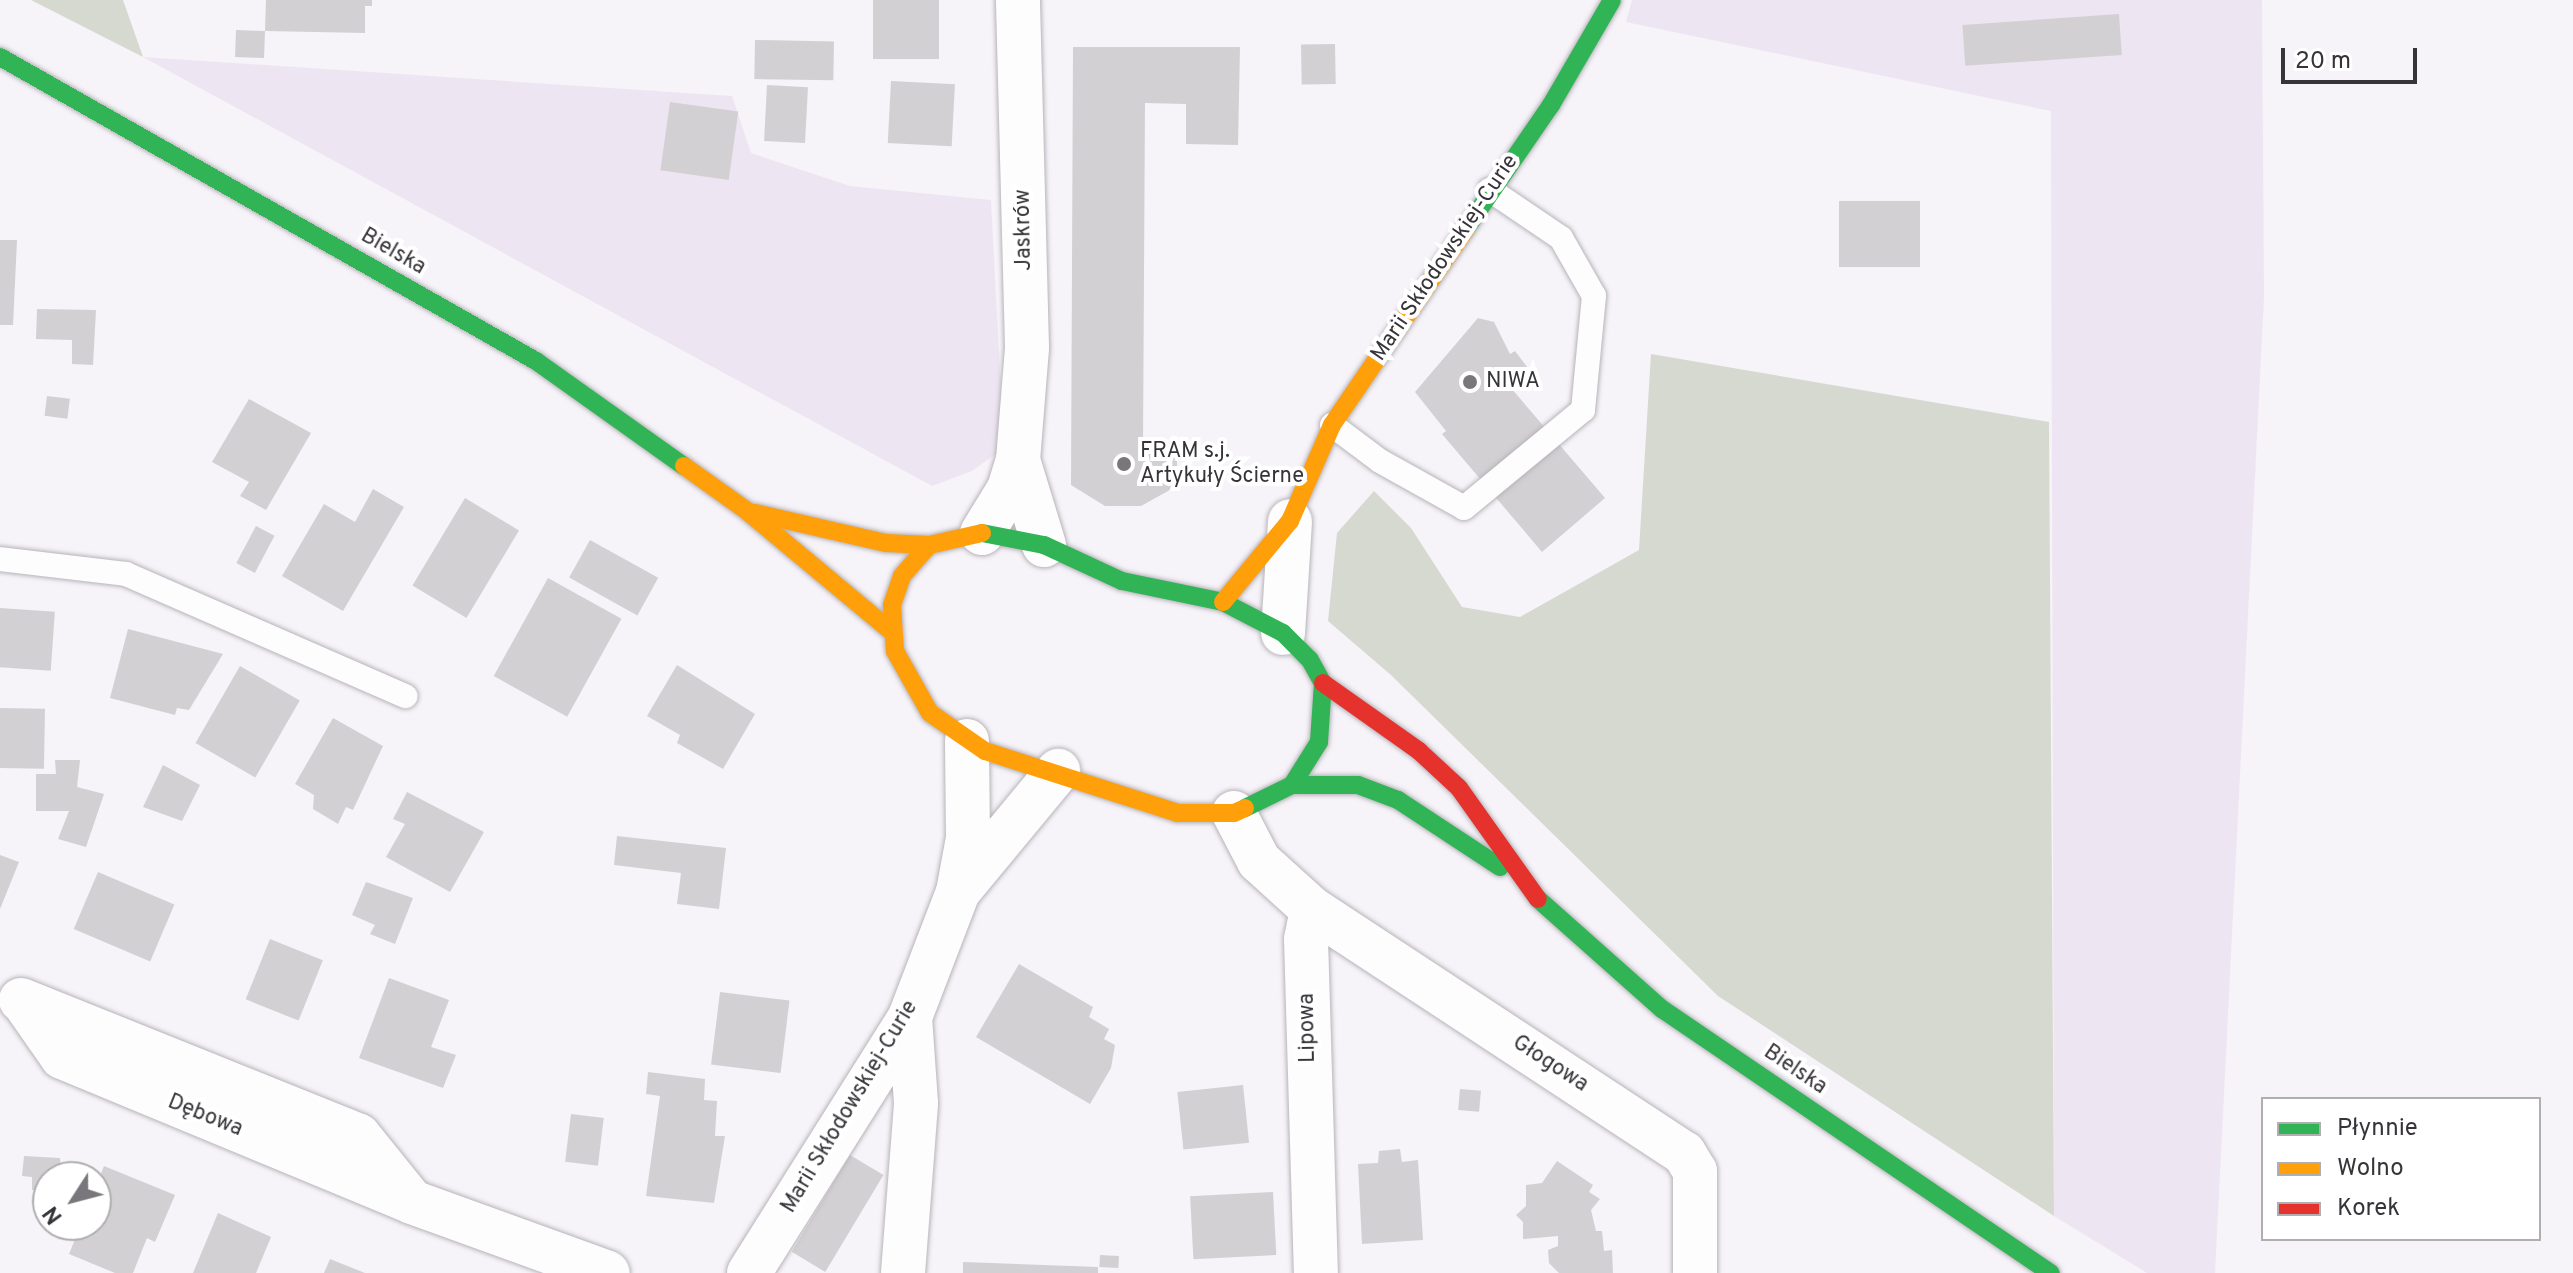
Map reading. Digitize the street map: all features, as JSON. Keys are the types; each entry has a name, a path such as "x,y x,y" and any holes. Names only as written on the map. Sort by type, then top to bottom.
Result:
{"main road":[{"name":"Marii Skłodowskiej-Curie","path":"1223,602 1290,521 1332,425 1551,105 1612,0"},
{"name":"Bielska","path":"0,57 536,361 747,511 890,630"},
{"name":"Bielska","path":"747,511 886,543 929,545 982,533"},
{"path":"929,545 902,576 890,630 908,681 930,713 967,741 1178,813 1234,813 1292,785 1325,725 1323,683 1310,660 1283,633 1223,602 1122,581 1044,545 982,533"},
{"name":"Bielska","path":"1323,683 1419,751 1459,788 1527,888"},
{"name":"Bielska","path":"1292,785 1358,785 1398,800 1527,888 1584,945 1662,1009 2051,1273"}],"street":[{"name":"Jaskrów","path":"982,533 1009,489 1018,460 1027,347 1018,0"},
{"name":"Jaskrów","path":"1018,460 1044,545"},
{"name":"Marii Skłodowskiej-Curie","path":"1283,633 1290,521"},
{"name":"Marii Skłodowskiej-Curie","path":"749,1273 910,1017 958,892 968,838 967,741"},
{"name":"Marii Skłodowskiej-Curie","path":"958,892 1058,771"},
{"path":"1234,813 1259,861 1312,909"},
{"name":"Lipowa","path":"1312,909 1306,939 1316,1273"},
{"name":"Głogowa","path":"1312,909 1684,1153 1695,1171 1695,1273"},
{"name":"Dębowa","path":"11,996 62,1057 412,1202 608,1273"},
{"path":"903,1273 916,1103 910,1017"}],"lane":[{"path":"1332,425 1380,461 1464,508 1583,410 1594,296 1561,238 1490,190"},
{"path":"0,559 126,574 405,696"}],"shaded area":[{"path":"31,0 123,0 143,57"},
{"path":"1632,0 2262,0 2264,297 2215,1273 2147,1273 2054,1216 2051,111 1626,22"},
{"path":"143,57 732,96 751,153 850,186 991,200 1004,448 972,471 932,486"},
{"path":"1651,354 2049,422 2054,1216 1718,996 1391,675 1328,621 1337,533 1374,491 1411,528 1462,607 1520,617 1639,550"}],"building":[{"path":"266,0 372,0 372,6 365,6 365,33 265,31"},
{"path":"873,0 939,0 939,59 873,59"},
{"path":"2119,14 2122,55 1965,66 1962,25"},
{"path":"236,30 265,31 264,58 235,57"},
{"path":"755,40 834,41 833,80 754,79"},
{"path":"1335,44 1336,84 1302,85 1301,45"},
{"path":"1073,47 1240,47 1238,145 1186,144 1186,104 1145,103 1143,443 1177,443 1177,486 1141,506 1105,506 1071,485"},
{"path":"891,81 955,84 952,146 888,143"},
{"path":"767,85 808,87 805,143 764,141"},
{"path":"670,102 738,112 729,180 660,170"},
{"path":"1839,201 1920,201 1920,267 1839,267"},
{"path":"0,240 17,240 13,325 0,325"},
{"path":"37,309 96,310 93,365 72,364 72,340 36,339"},
{"path":"1478,318 1494,322 1510,354 1515,351 1531,372 1511,388 1605,498 1542,552 1442,434 1446,431 1415,392"},
{"path":"47,396 70,399 67,419 45,416"},
{"path":"249,399 311,433 266,510 240,496 249,482 212,462"},
{"path":"373,489 404,507 343,611 282,576 324,504 355,522"},
{"path":"465,498 519,530 466,618 412,585"},
{"path":"256,526 275,536 255,573 236,563"},
{"path":"590,540 658,578 637,615 569,578"},
{"path":"548,578 621,619 567,717 494,676"},
{"path":"0,608 55,612 51,671 0,667"},
{"path":"128,629 223,654 189,710 177,708 175,715 110,698"},
{"path":"677,665 755,714 723,769 677,743 680,735 647,716"},
{"path":"240,666 300,700 255,778 196,743"},
{"path":"0,708 45,709 44,769 0,768"},
{"path":"333,718 383,746 353,810 346,807 338,824 313,809 314,795 295,784"},
{"path":"55,760 80,760 77,787 104,794 86,847 58,839 69,811 36,811 36,774 56,774"},
{"path":"163,765 200,785 182,821 143,807"},
{"path":"407,792 484,832 450,892 386,857 405,824 393,819"},
{"path":"617,836 726,848 719,909 677,904 681,873 614,865"},
{"path":"0,855 19,862 0,909"},
{"path":"98,872 174,904 150,962 74,929"},
{"path":"366,882 413,898 395,944 370,934 375,925 352,915"},
{"path":"270,939 323,960 299,1021 246,999"},
{"path":"1019,964 1093,1007 1089,1017 1109,1029 1104,1039 1115,1045 1111,1068 1090,1104 976,1037"},
{"path":"389,978 449,1000 431,1047 456,1055 443,1088 359,1058"},
{"path":"720,992 789,1001 781,1073 711,1064"},
{"path":"648,1072 705,1079 704,1100 717,1101 715,1136 725,1136 714,1203 646,1196 660,1096 646,1094"},
{"path":"1243,1085 1249,1143 1183,1150 1177,1092"},
{"path":"1460,1089 1481,1091 1479,1112 1458,1110"},
{"path":"571,1114 604,1118 598,1166 565,1162"},
{"path":"1400,1149 1402,1162 1418,1160 1423,1240 1362,1244 1358,1164 1378,1163 1379,1151"},
{"path":"850,1155 883,1175 825,1272 792,1252"},
{"path":"24,1156 60,1158 60,1161 32,1161 32,1177 22,1176"},
{"path":"1557,1161 1593,1185 1589,1192 1600,1199 1591,1210 1596,1231 1602,1231 1604,1251 1612,1250 1613,1273 1559,1273 1549,1263 1548,1250 1558,1246 1558,1236 1523,1239 1523,1222 1516,1215 1526,1206 1526,1185 1542,1183"},
{"path":"112,1169 175,1195 155,1242 147,1238 133,1273 115,1273 69,1254 74,1241 112,1241"},
{"path":"1273,1192 1276,1255 1193,1259 1190,1196"},
{"path":"218,1213 271,1237 256,1273 193,1273"},
{"path":"1100,1255 1119,1256 1118,1268 1099,1267"},
{"path":"330,1259 365,1273 324,1273"},
{"path":"963,1262 1098,1267 1098,1273 963,1273"}],"traffic: fast":[{"path":"1465,230 1551,105 1612,0"},
{"path":"0,57 536,361 684,466"},
{"path":"982,533 1044,545 1122,581 1223,602 1283,633 1310,660 1323,683 1319,742 1292,785 1245,808"},
{"path":"1292,785 1358,785 1398,800 1500,867"},
{"path":"1538,899 1662,1009 2051,1273"}],"traffic: slow":[{"path":"1223,602 1290,521 1332,425 1465,230"},
{"path":"684,466 747,511 890,630"},
{"path":"755,513 886,543 929,545"},
{"path":"982,533 929,545 902,576 892,605 895,651 930,713 985,751 1178,813 1234,813 1245,808"}],"traffic: jam":[{"path":"1323,683 1419,751 1459,788 1538,899"}],"place":[{"name":"NIWA","path":"1470,382"},
{"name":"FRAM s.j. Artykuły Ścierne","path":"1124,464"}]}
